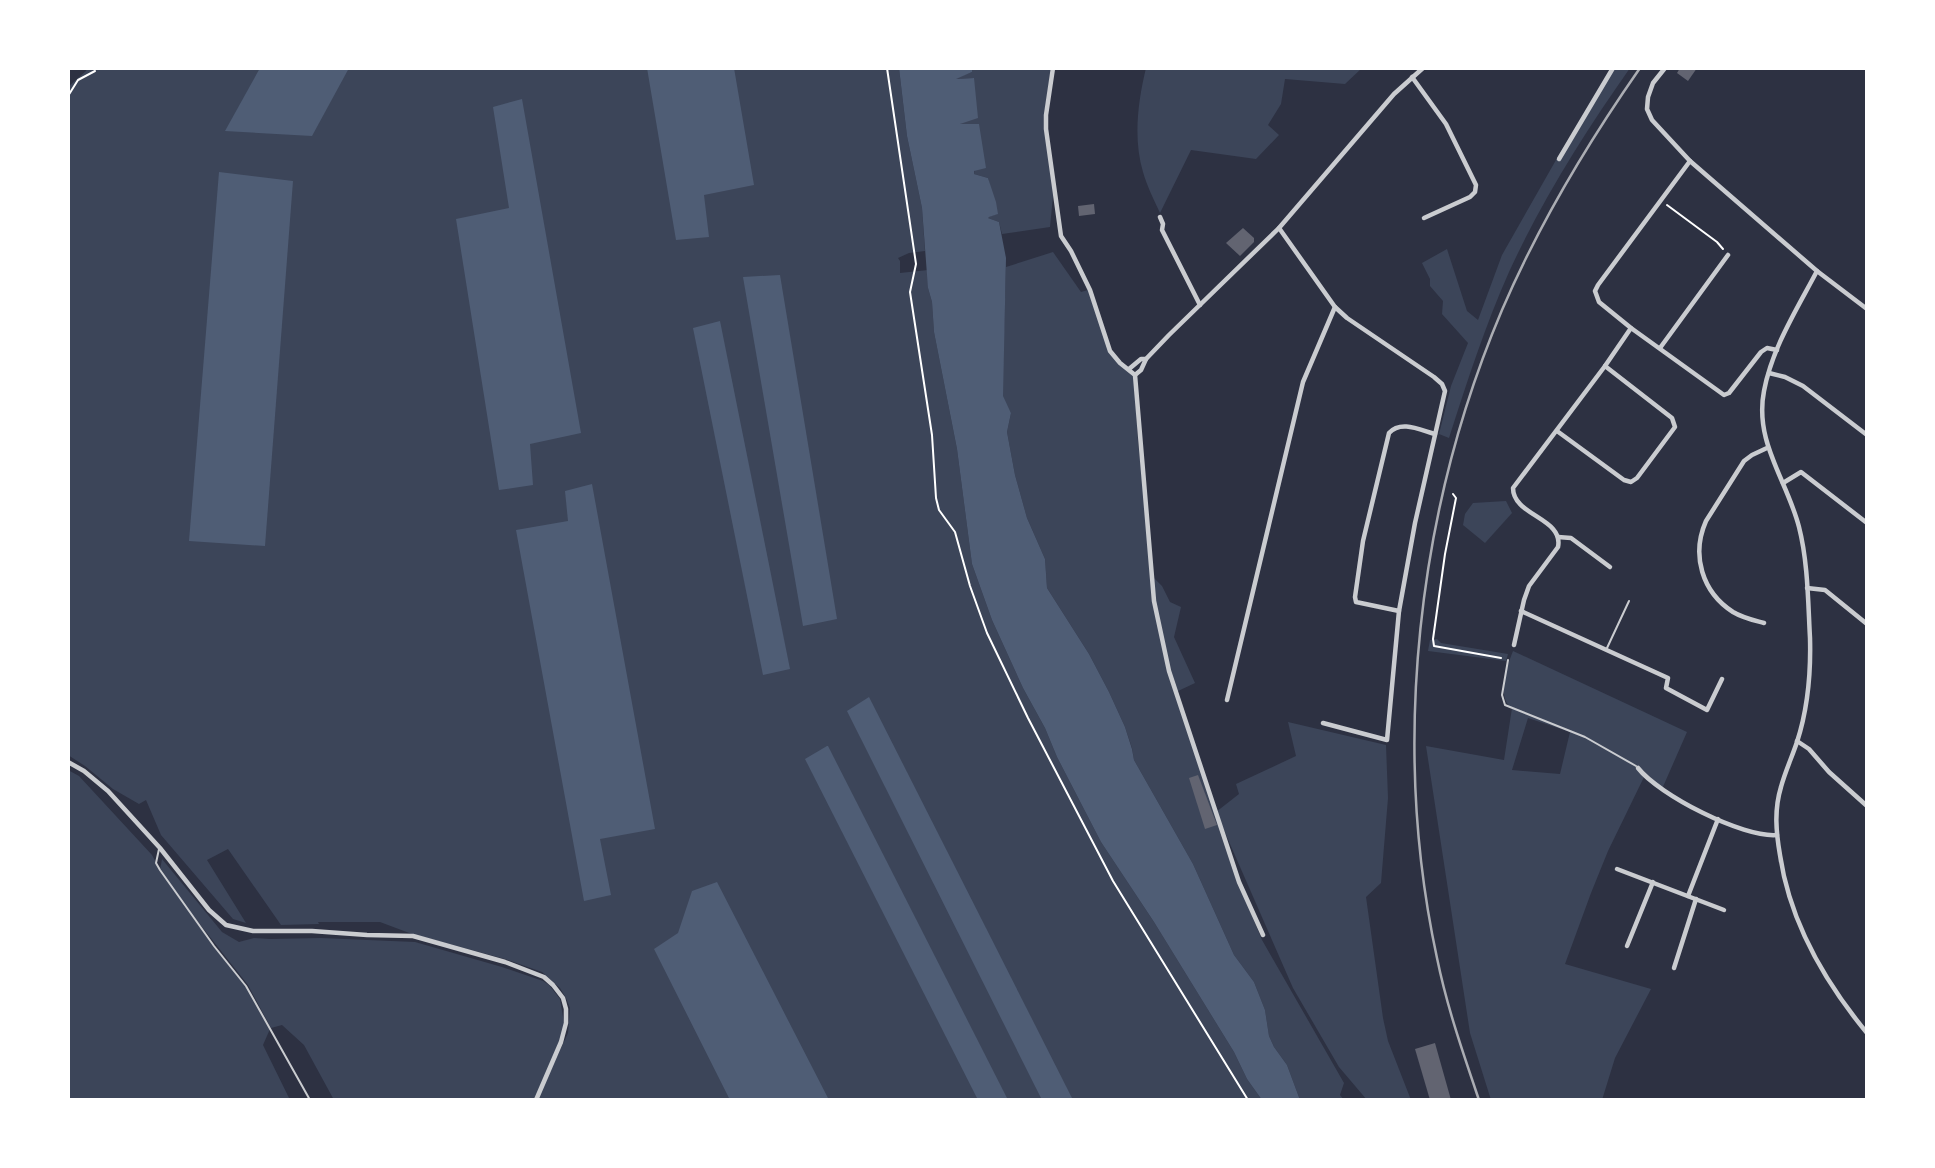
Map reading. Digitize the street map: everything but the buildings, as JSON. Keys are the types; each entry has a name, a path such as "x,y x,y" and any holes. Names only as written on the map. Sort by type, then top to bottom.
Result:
{"street":[{"path":"1053,68 1046,129 1061,236 1090,290 1110,351 1119,363 1135,375 1153,587 1169,671 1239,882 1263,935"},
{"path":"1135,375 1146,359 1279,229 1395,94 1423,68"},
{"path":"1559,159 1613,68"},
{"path":"1665,68 1650,90 1647,109 1652,120 1690,161 1818,271 1867,309"},
{"path":"1412,78 1446,124 1476,185 1475,192 1469,197 1424,218"},
{"path":"1690,161 1598,285 1595,291 1599,302 1724,396 1761,352 1768,348 1777,350"},
{"path":"1160,217 1162,230 1200,305"},
{"path":"1279,229 1335,307 1440,382 1445,391 1415,523 1399,611 1387,740 1323,723"},
{"path":"1660,348 1728,255"},
{"path":"1818,271 1777,350 1764,390 1762,414 1764,438 1792,501 1799,526 1807,588 1810,679 1807,706 1781,787 1777,805 1777,835 1787,888 1802,932 1823,974 1867,1033"},
{"path":"1227,701 1303,382 1335,307"},
{"path":"1514,645 1529,586 1558,547 1558,537 1554,530 1519,503 1513,493 1516,483 1631,328"},
{"path":"1129,369 1141,359 1146,359"},
{"path":"1557,431 1624,480 1631,482 1637,478 1675,427 1672,418 1605,366"},
{"path":"1769,373 1786,377 1803,386 1867,435"},
{"path":"1399,611 1356,602 1363,541 1390,431 1402,426 1435,434"},
{"path":"1764,623 1735,613 1717,597 1700,568 1698,548 1706,521 1744,461 1768,448"},
{"path":"1783,483 1801,472 1867,523"},
{"path":"1558,537 1571,538 1609,567"},
{"path":"1807,588 1825,590 1867,624"},
{"path":"1521,611 1668,678 1666,688 1707,710 1722,679"},
{"path":"1797,741 1809,749 1829,772 1867,806"},
{"path":"68,762 84,771 108,791 160,848 209,910 226,925 253,931 413,936 505,962 544,977 562,998 566,1009 565,1032 536,1100"},
{"path":"1638,768 1645,777 1662,789 1718,819 1754,833 1777,835"},
{"path":"1688,896 1718,819"},
{"path":"1617,869 1724,911"},
{"path":"1627,946 1653,882"},
{"path":"1674,968 1696,899"}],"lane":[{"path":"1607,649 1629,601"},
{"path":"1508,660 1502,697 1505,705 1585,737 1638,768"},
{"path":"160,848 156,863 160,870 246,986 310,1100"}],"path":[{"path":"887,68 916,264 910,292 932,435 939,510 955,532 987,633 1071,802 1139,926 1248,1100"},
{"path":"68,96 78,80 95,71"},
{"path":"1661,200 1717,242 1728,255"},
{"path":"1453,494 1456,498 1442,569 1434,646 1508,660"}],"shaded area":[{"path":"87,68 899,68 907,136 922,208 925,251 898,258 900,273 928,270 934,332 957,449 972,564 992,620 1023,688 1101,842 1154,922 1262,1100 537,1100 568,1033 570,1008 560,988 542,972 380,922 281,925 228,849 207,860 246,923 233,919 161,835 146,800 139,804 113,789 68,755 68,87"},
{"path":"260,68 349,68 312,136 225,131"},
{"path":"647,68 734,68 754,185 704,195 709,237 676,240"},
{"path":"899,68 972,68 972,72 956,79 974,78 978,118 960,124 979,124 986,168 974,171 974,174 988,178 996,202 998,214 988,218 999,222 1006,258 1003,396 1011,413 1007,432 1027,518 1045,559 1047,588 1089,654 1109,692 1125,727 1134,760 1193,864 1234,955 1254,982 1265,1010 1269,1036 1287,1065 1300,1100 1262,1100 1247,1079 1234,1052 1154,922 1101,842 1023,688 992,620 972,564 957,449 934,332 922,208 907,136"},
{"path":"972,68 1051,68 1044,115 1053,196 1050,227 1002,234 999,222 988,218 997,214 988,178 974,174 978,124 960,125 974,78 956,78 972,72"},
{"path":"1146,68 1362,68 1345,84 1285,79 1281,104 1268,125 1279,135 1256,159 1191,150 1160,213 1145,177 1138,146 1139,107"},
{"path":"1614,68 1630,68 1535,219 1492,313 1449,438 1439,434 1451,386 1468,343 1442,314 1443,301 1430,286 1430,279 1422,263 1447,249 1467,311 1478,320 1502,255 1556,160"},
{"path":"522,99 581,433 530,444 533,485 499,490 456,219 509,208 493,107"},
{"path":"219,172 293,181 265,546 189,541"},
{"path":"1053,252 1081,292 1088,290 1109,351 1134,375 1138,442 1153,577 1162,586 1170,602 1181,607 1174,637 1195,683 1176,692 1238,882 1262,940 1344,1083 1340,1095 1344,1100 1300,1100 1287,1065 1269,1036 1265,1010 1254,982 1234,955 1193,864 1134,760 1125,727 1109,692 1089,654 1047,588 1045,559 1027,518 1015,475 1007,432 1011,413 1002,396 1006,267"},
{"path":"780,275 837,619 803,626 743,277"},
{"path":"720,321 790,669 763,675 693,328"},
{"path":"592,484 655,829 600,839 611,895 584,901 516,530 568,521 565,491"},
{"path":"1506,501 1512,513 1485,543 1463,525 1465,514 1473,503"},
{"path":"1437,639 1441,643 1508,654 1506,661 1428,651 1430,640"},
{"path":"1513,651 1687,732 1662,789 1644,777 1608,851 1565,964 1651,989 1615,1058 1602,1100 1491,1100 1470,1033 1426,746 1504,760 1512,708 1507,703 1504,690","holes":["1528,718 1570,732 1560,774 1512,770"]},
{"path":"869,697 1073,1100 1042,1100 847,711"},
{"path":"1288,722 1386,745 1388,798 1381,883 1366,897 1388,1041 1411,1100 1367,1100 1339,1067 1293,988 1216,812 1239,794 1236,784 1296,756"},
{"path":"828,746 1008,1100 978,1100 805,759"},
{"path":"68,770 79,776 152,855 160,870 162,859 222,932 239,942 254,938 321,938 415,942 502,967 549,985 560,999 563,1032 534,1100 334,1100 304,1045 282,1025 271,1028 248,985 187,908 213,946 246,985 270,1029 263,1045 290,1100 68,1100"},
{"path":"717,882 829,1100 730,1100 654,949 678,933 692,891"}],"railway":[{"path":"1479,1100 1450,1012 1437,958 1423,877 1416,795 1415,712 1420,629 1432,547 1450,466 1473,387 1502,310 1565,185 1640,68"}]}
